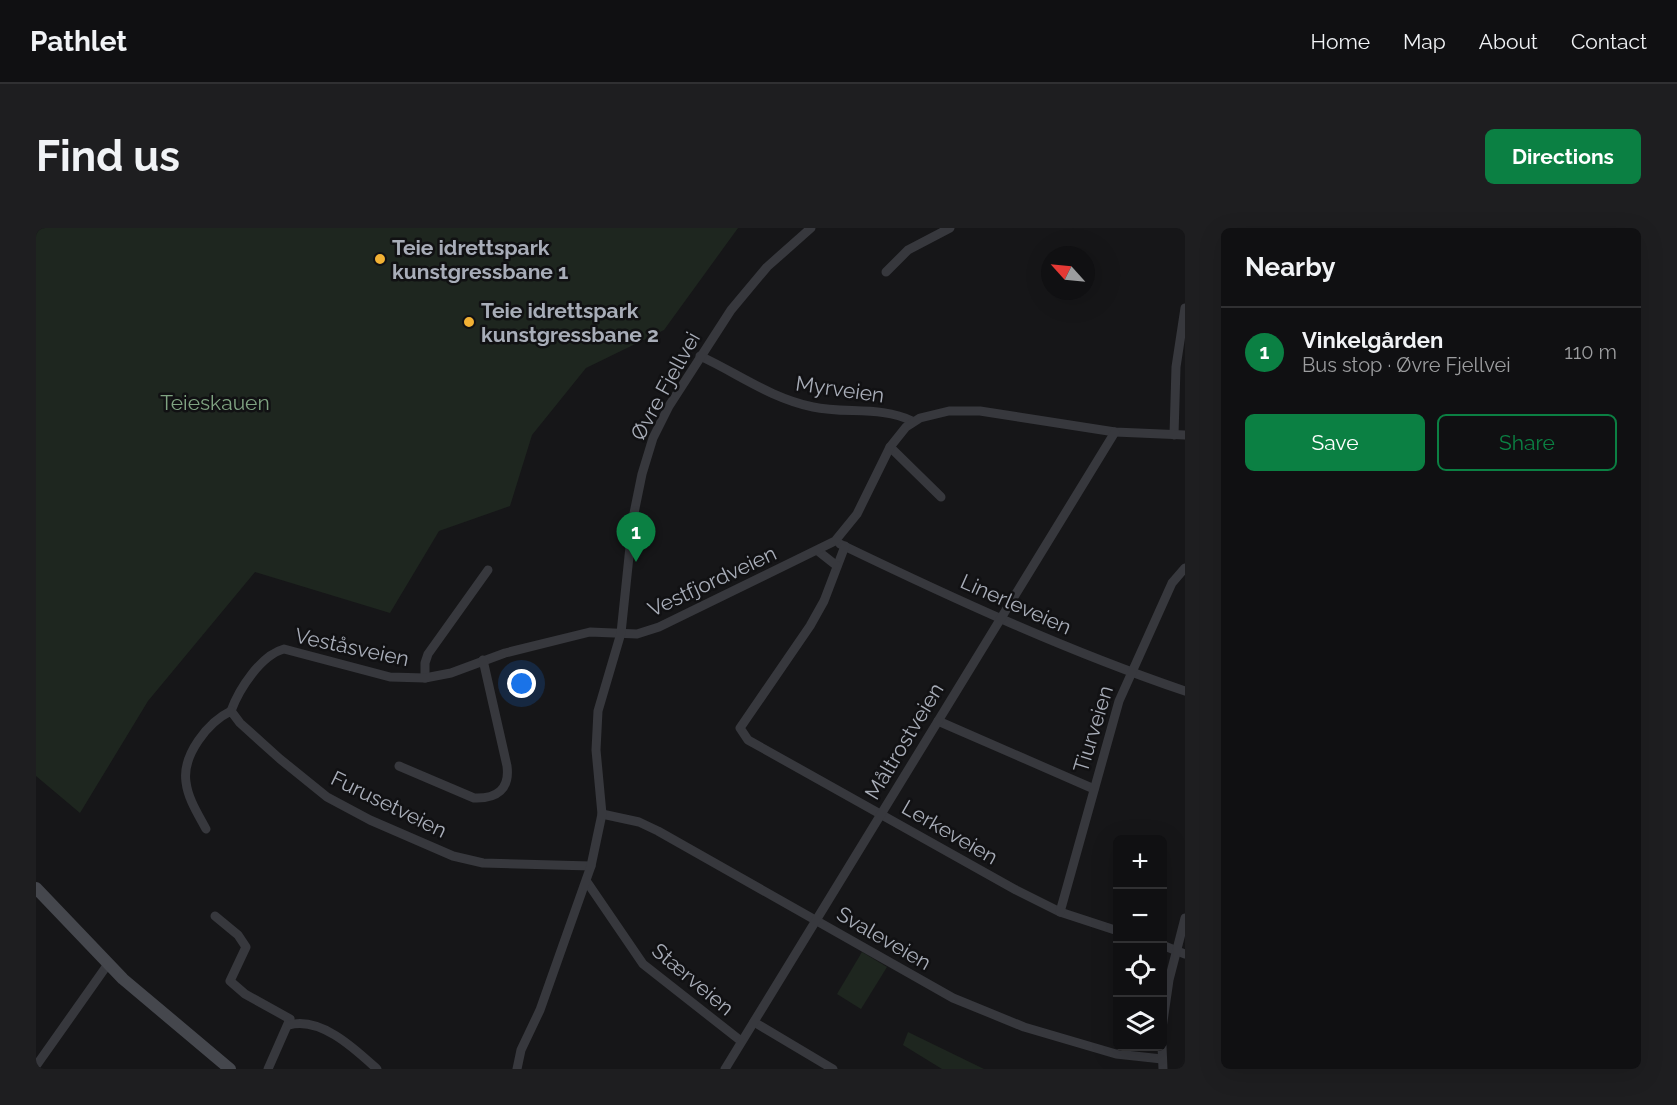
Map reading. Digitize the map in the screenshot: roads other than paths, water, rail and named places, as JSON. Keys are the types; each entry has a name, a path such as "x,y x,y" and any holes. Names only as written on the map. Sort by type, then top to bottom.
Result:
{"main road":[{"path":"36,888 108,964 230,1069"}],"street":[{"name":"Øvre Fjellvei","path":"621,633 629,549 645,462 658,427 700,356 747,289 811,228"},
{"path":"886,272 908,250 950,228"},
{"path":"1174,435 1176,367 1185,308"},
{"name":"Myrveien","path":"700,356 748,384 783,399 814,407 894,414 912,422"},
{"path":"912,422 949,411 980,411 1115,432 1185,435"},
{"name":"Vestfjordveien","path":"621,633 637,634 659,627 835,542 846,530 862,504 890,447 912,422"},
{"name":"Måltrostveien","path":"725,1069 1115,432"},
{"path":"890,447 941,497"},
{"name":"Linerleveien","path":"835,542 1001,618 1130,672 1185,691"},
{"path":"818,551 837,566 845,546"},
{"name":"Lerkeveien","path":"837,566 824,601 810,626 740,728 741,733 748,740 1016,890 1060,912 1113,929"},
{"name":"Tiurveien","path":"1060,912 1094,789 1130,672 1172,583 1185,568"},
{"name":"Veståsveien","path":"425,678 425,663 428,654 488,570"},
{"name":"Veståsveien","path":"231,711 252,676 274,652 284,649 390,677 425,678 451,673 483,660 590,632 621,633"},
{"path":"517,1069 521,1050 540,1010 591,866 602,814 596,750 598,711 621,633"},
{"path":"399,766 474,798 485,798 503,789 509,777 483,660"},
{"path":"206,829 188,792 186,767 199,741 213,723 231,711"},
{"name":"Furusetveien","path":"231,711 256,737 327,797 370,820 453,856 483,863 591,866"},
{"path":"938,721 1094,789"},
{"name":"Svaleveien","path":"602,814 639,822 658,831 932,987 1008,1022 1116,1054 1163,1064"},
{"name":"Stærveien","path":"587,882 643,964 741,1041"},
{"path":"215,916 238,935 246,948 230,981 245,994 287,1016 289,1025 268,1069"},
{"path":"1167,1008 1181,952 1185,918"},
{"path":"36,1066 108,964"},
{"path":"754,1022 834,1069"},
{"path":"289,1025 302,1023 323,1030 354,1049 377,1069"}],"place":[{"name":"Teie idrettspark kunstgressbane 1","path":"380,259"},
{"name":"Teie idrettspark kunstgressbane 2","path":"469,322"},
{"name":"Vinkelgården","path":"636,562"}],"park label":[{"name":"Teieskauen","path":"215,402"}]}
